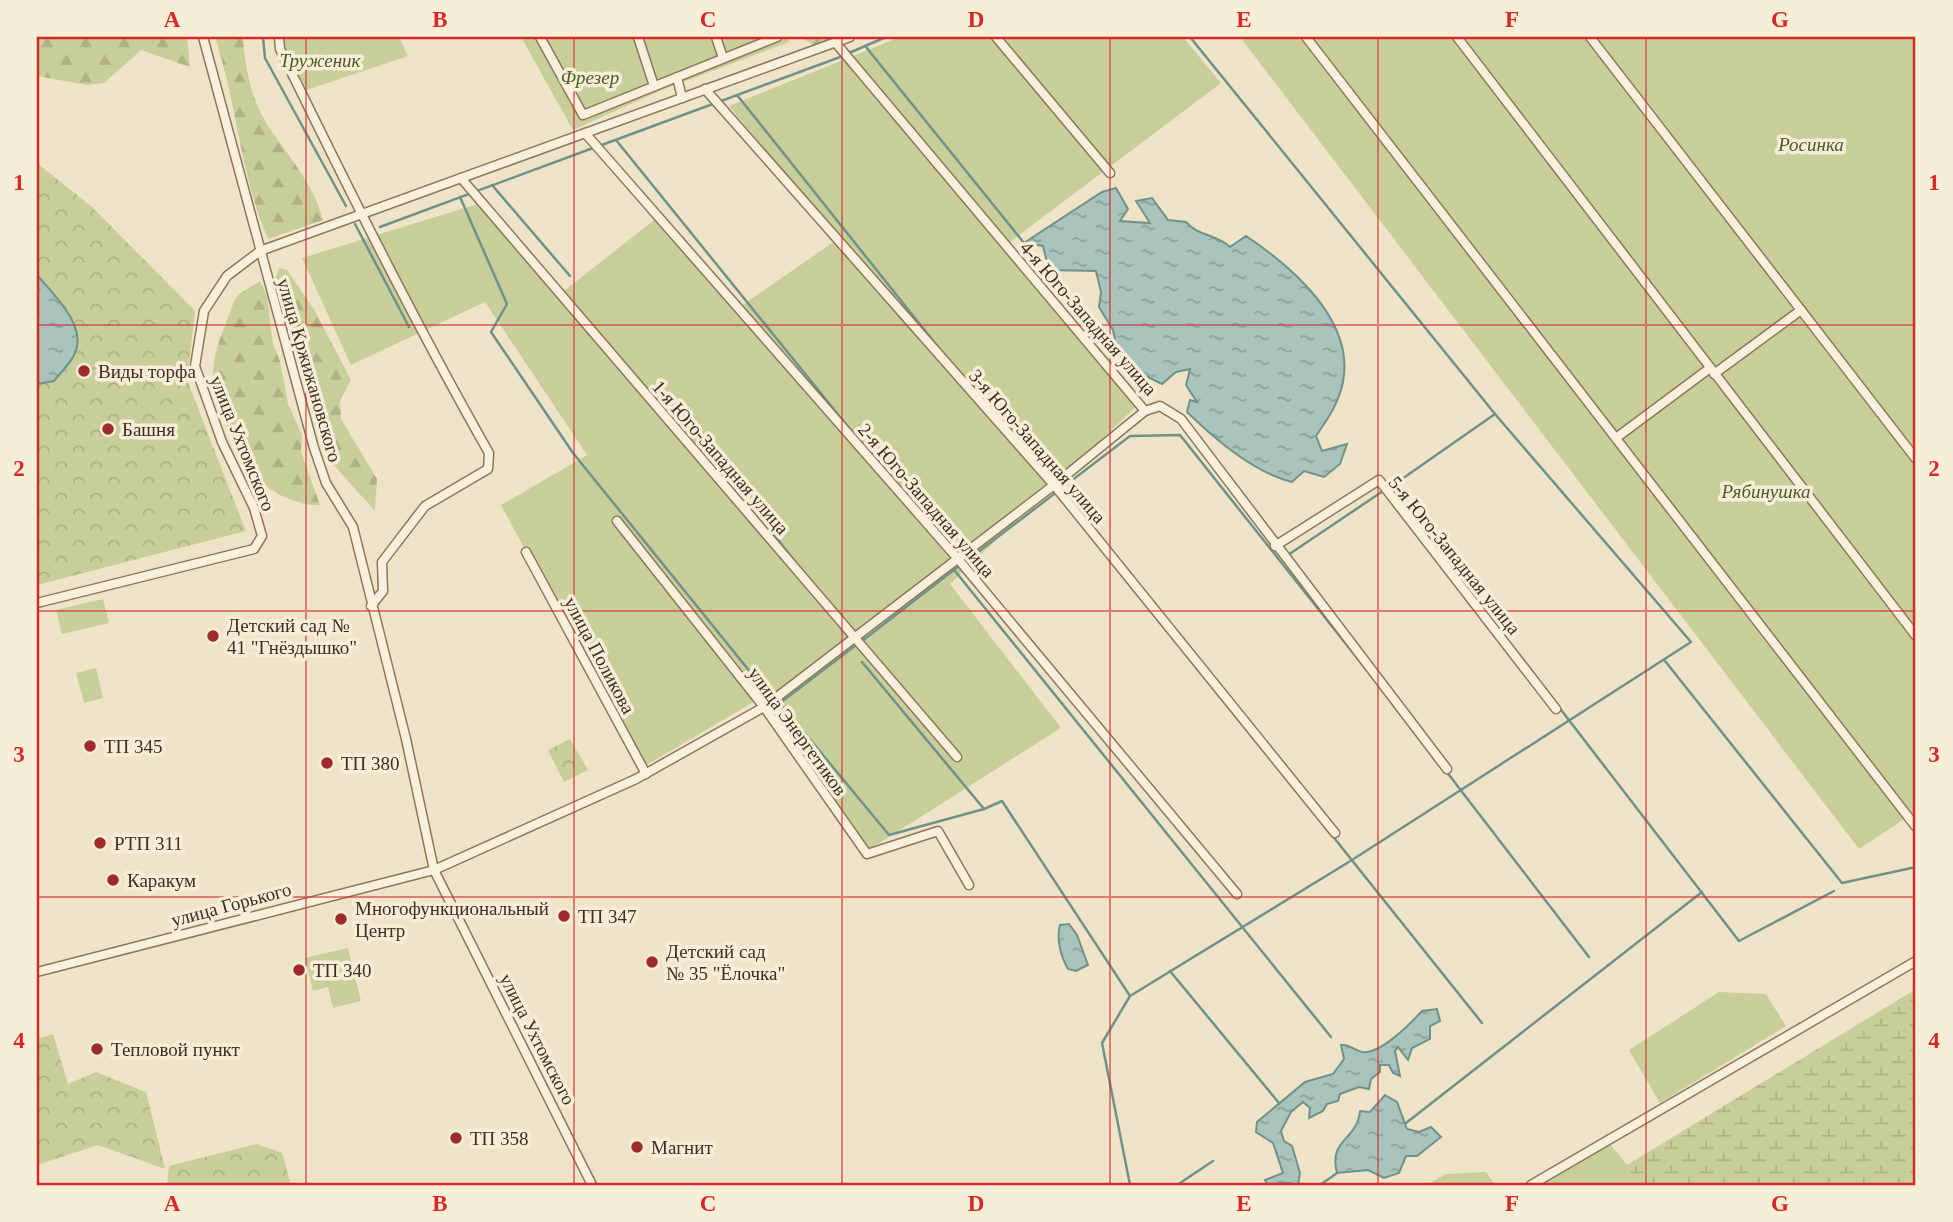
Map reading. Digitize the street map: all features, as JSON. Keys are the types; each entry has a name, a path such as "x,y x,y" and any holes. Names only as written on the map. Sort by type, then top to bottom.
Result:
{"street":[{"name":"улица Кржижановского","path":"203,37 314,448 326,483 353,527 406,739 434,870"},
{"path":"279,37 281,49 361,214 428,345 489,453 488,469 425,506 382,562 383,591 372,606"},
{"path":"540,37 583,116 777,37"},
{"path":"638,37 654,86"},
{"path":"716,37 723,58"},
{"name":"улица Ухтомского","path":"37,603 256,546 262,536 254,508 222,442 195,366 204,312 227,276 260,251 850,37"},
{"path":"996,37 1110,173"},
{"path":"1306,37 1916,827"},
{"path":"1458,37 1916,636"},
{"path":"1590,37 1916,459"},
{"name":"4-я Юго-Западная улица","path":"835,43 1145,411 1160,406 1181,419 1447,769"},
{"path":"677,77 682,98"},
{"name":"3-я Юго-Западная улица","path":"705,89 1054,485 1335,832"},
{"name":"2-я Юго-Западная улица","path":"585,133 958,559 1237,894"},
{"name":"1-я Юго-Западная улица","path":"461,178 957,757"},
{"path":"1616,439 1801,310"},
{"name":"улица Горького","path":"37,972 434,870 646,774 764,707 1054,485 1145,411"},
{"name":"5-я Юго-Западная улица","path":"1275,546 1379,480 1556,709"},
{"name":"улица Энергетиков","path":"617,522 764,707 867,854 938,831 970,885"},
{"name":"улица Поликова","path":"526,552 646,774"},
{"name":"улица Ухтомского","path":"434,870 592,1185"},
{"path":"1531,1185 1916,961"}],"green space":[{"path":"43,37 187,37 190,67 141,50 104,83 87,85 37,76 37,42"},
{"path":"215,37 243,37 249,80 260,111 313,193 323,220 268,239 251,189"},
{"name":"Труженик","path":"284,37 399,37 408,56 307,90 284,47"},
{"name":"Фрезер","path":"521,37 788,37 789,42 662,90 573,130"},
{"path":"800,37 837,37 815,46"},
{"path":"900,37 1183,37 1221,83 1010,242 1142,401 950,584 1061,728 870,849 764,696 643,767 501,505 587,455 485,302 351,365 302,258 484,202 564,291 659,216 738,308 838,239 729,106"},
{"name":"Рябинушка","path":"1240,37 1916,37 1916,830 1906,818 1859,849"},
{"path":"37,163 92,207 195,311 187,380 246,531 37,585"},
{"path":"279,268 287,270 315,311 351,380 340,401 341,419 377,479 375,511 330,461 296,331 277,293 276,277"},
{"path":"260,281 267,295 273,344 280,361 288,404 302,435 301,452 320,505 284,497 254,476 233,441 216,397 214,363 234,301 239,294"},
{"path":"103,599 109,623 62,634 56,610"},
{"path":"96,668 103,698 84,703 76,673"},
{"path":"570,739 588,770 564,782 548,750"},
{"path":"348,948 361,1001 333,1008 328,987 313,991 305,958"},
{"path":"1916,989 1916,1185 1636,1185 1627,1165"},
{"path":"1719,992 1766,994 1786,1026 1660,1103 1629,1050"},
{"path":"53,1034 68,1084 96,1072 146,1092 165,1169 98,1145 37,1165 37,1039"},
{"path":"257,1144 282,1153 291,1185 167,1185 169,1166"},
{"path":"1610,1144 1627,1165 1636,1185 1539,1185"},
{"path":"1486,1172 1495,1185 1426,1185 1446,1174"}],"water":[{"path":"1116,188 1128,209 1120,221 1150,223 1136,201 1152,198 1168,220 1186,222 1230,247 1246,236 1282,263 1316,297 1339,337 1344,359 1339,396 1316,436 1322,451 1347,444 1340,464 1324,477 1304,471 1292,482 1263,471 1223,444 1187,412 1190,400 1197,402 1186,385 1190,369 1176,372 1162,384 1135,371 1118,353 1113,330 1099,307 1101,292 1096,271 1049,270 1043,246 1024,243 1102,192"},
{"path":"37,275 60,301 73,322 77,344 72,358 54,381 37,384"},
{"path":"1069,924 1077,935 1088,965 1076,971 1068,969 1059,942 1060,925"},
{"path":"1437,1009 1440,1021 1430,1026 1430,1039 1412,1048 1408,1060 1398,1047 1395,1051 1400,1076 1393,1073 1389,1065 1380,1065 1380,1072 1371,1079 1369,1089 1359,1087 1340,1094 1338,1101 1327,1104 1323,1111 1309,1118 1310,1108 1303,1102 1291,1112 1281,1131 1284,1141 1292,1146 1300,1173 1298,1185 1268,1185 1265,1180 1283,1173 1273,1143 1256,1132 1257,1122 1305,1082 1333,1074 1344,1059 1341,1045 1362,1052 1377,1049 1395,1037 1422,1011"},
{"path":"1385,1095 1397,1102 1407,1129 1419,1132 1431,1127 1441,1137 1417,1156 1406,1156 1399,1173 1384,1178 1368,1170 1337,1173 1336,1153 1354,1129 1360,1111 1370,1112"}],"waterway":[{"path":"263,37 265,58 346,206"},
{"path":"849,53 886,37"},
{"path":"1130,1185 1102,1043 1130,996 1352,860 1691,642 1495,414 1190,37"},
{"path":"866,47 1024,243"},
{"path":"599,146 843,56"},
{"path":"737,95 942,352"},
{"path":"616,140 853,433"},
{"path":"380,227 593,148"},
{"path":"492,185 570,276"},
{"path":"460,197 507,304 491,332 573,453 764,689"},
{"path":"355,224 409,327"},
{"path":"1389,488 1495,414"},
{"path":"965,562 1130,436 1180,435 1377,683"},
{"path":"1288,555 1383,491"},
{"path":"772,532 799,567"},
{"path":"862,641 959,566"},
{"path":"955,571 1331,1037"},
{"path":"856,645 780,703 889,835 984,809 1002,801 1130,996"},
{"path":"1665,661 1842,883 1916,867"},
{"path":"862,662 984,809"},
{"path":"1545,689 1739,941 1834,891"},
{"path":"1446,771 1589,957"},
{"path":"1331,834 1482,1023"},
{"path":"1406,1123 1702,892"},
{"path":"1170,971 1279,1103"},
{"path":"1177,1185 1213,1161"},
{"path":"1320,1185 1337,1173"}],"place":[{"name":"Виды торфа","path":"84,371"},
{"name":"Башня","path":"108,429"},
{"name":"Детский сад № 41 \"Гнёздышко\"","path":"213,636"},
{"name":"ТП 345","path":"90,746"},
{"name":"ТП 380","path":"327,763"},
{"name":"РТП 311","path":"100,843"},
{"name":"Каракум","path":"113,880"},
{"name":"ТП 347","path":"564,916"},
{"name":"Многофункциональный Центр","path":"341,919"},
{"name":"Детский сад № 35 \"Ёлочка\"","path":"652,962"},
{"name":"ТП 340","path":"299,970"},
{"name":"Тепловой пункт","path":"97,1049"},
{"name":"ТП 358","path":"456,1138"},
{"name":"Магнит","path":"637,1147"}],"park label":[{"name":"Росинка","path":"1811,144"}]}
